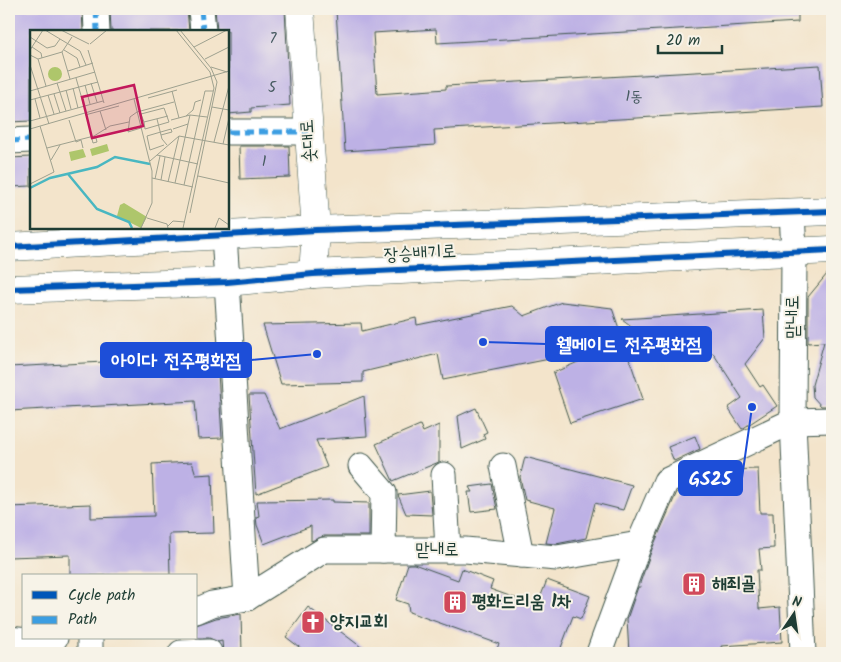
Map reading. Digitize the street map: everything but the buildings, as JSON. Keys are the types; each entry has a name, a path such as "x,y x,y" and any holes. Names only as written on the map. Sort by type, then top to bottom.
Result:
{"street":[{"path":"96,9 97,30"},
{"path":"201,9 202,30"},
{"name":"솟대로","path":"300,9 316,230 313,274"},
{"path":"229,132 308,132"},
{"path":"9,141 30,140"},
{"name":"장승배기로","path":"9,247 224,234 832,211"},
{"name":"맏내로","path":"792,212 794,252 793,421 804,653"},
{"path":"198,610 212,604 248,598 224,234"},
{"name":"장승배기로","path":"9,289 226,282 313,274 832,250"},
{"path":"599,653 639,544 666,481 793,421 832,420"},
{"path":"361,466 384,493 383,550"},
{"path":"503,466 521,555"},
{"path":"444,475 448,550"},
{"name":"맏내로","path":"248,598 324,550 465,550 557,558 639,544"},
{"path":"9,639 43,644"},
{"path":"90,640 90,653"},
{"path":"181,653 210,653"}],"marked path":[{"path":"96,9 97,30"},
{"path":"201,9 203,30"},
{"path":"229,132 308,132"},
{"path":"9,141 30,140"}],"cycle path":[{"path":"9,247 316,230 832,211"},
{"path":"9,289 227,282 313,274 832,250"}],"place":[{"name":"웰메이드 전주평화점","path":"483,342"},
{"name":"아이다 전주평화점","path":"317,354"},
{"name":"GS25","path":"752,407"},
{"name":"해죄골","path":"694,584"},
{"name":"평화드리움 1차","path":"455,602"},
{"name":"양지교회","path":"313,622"}]}
